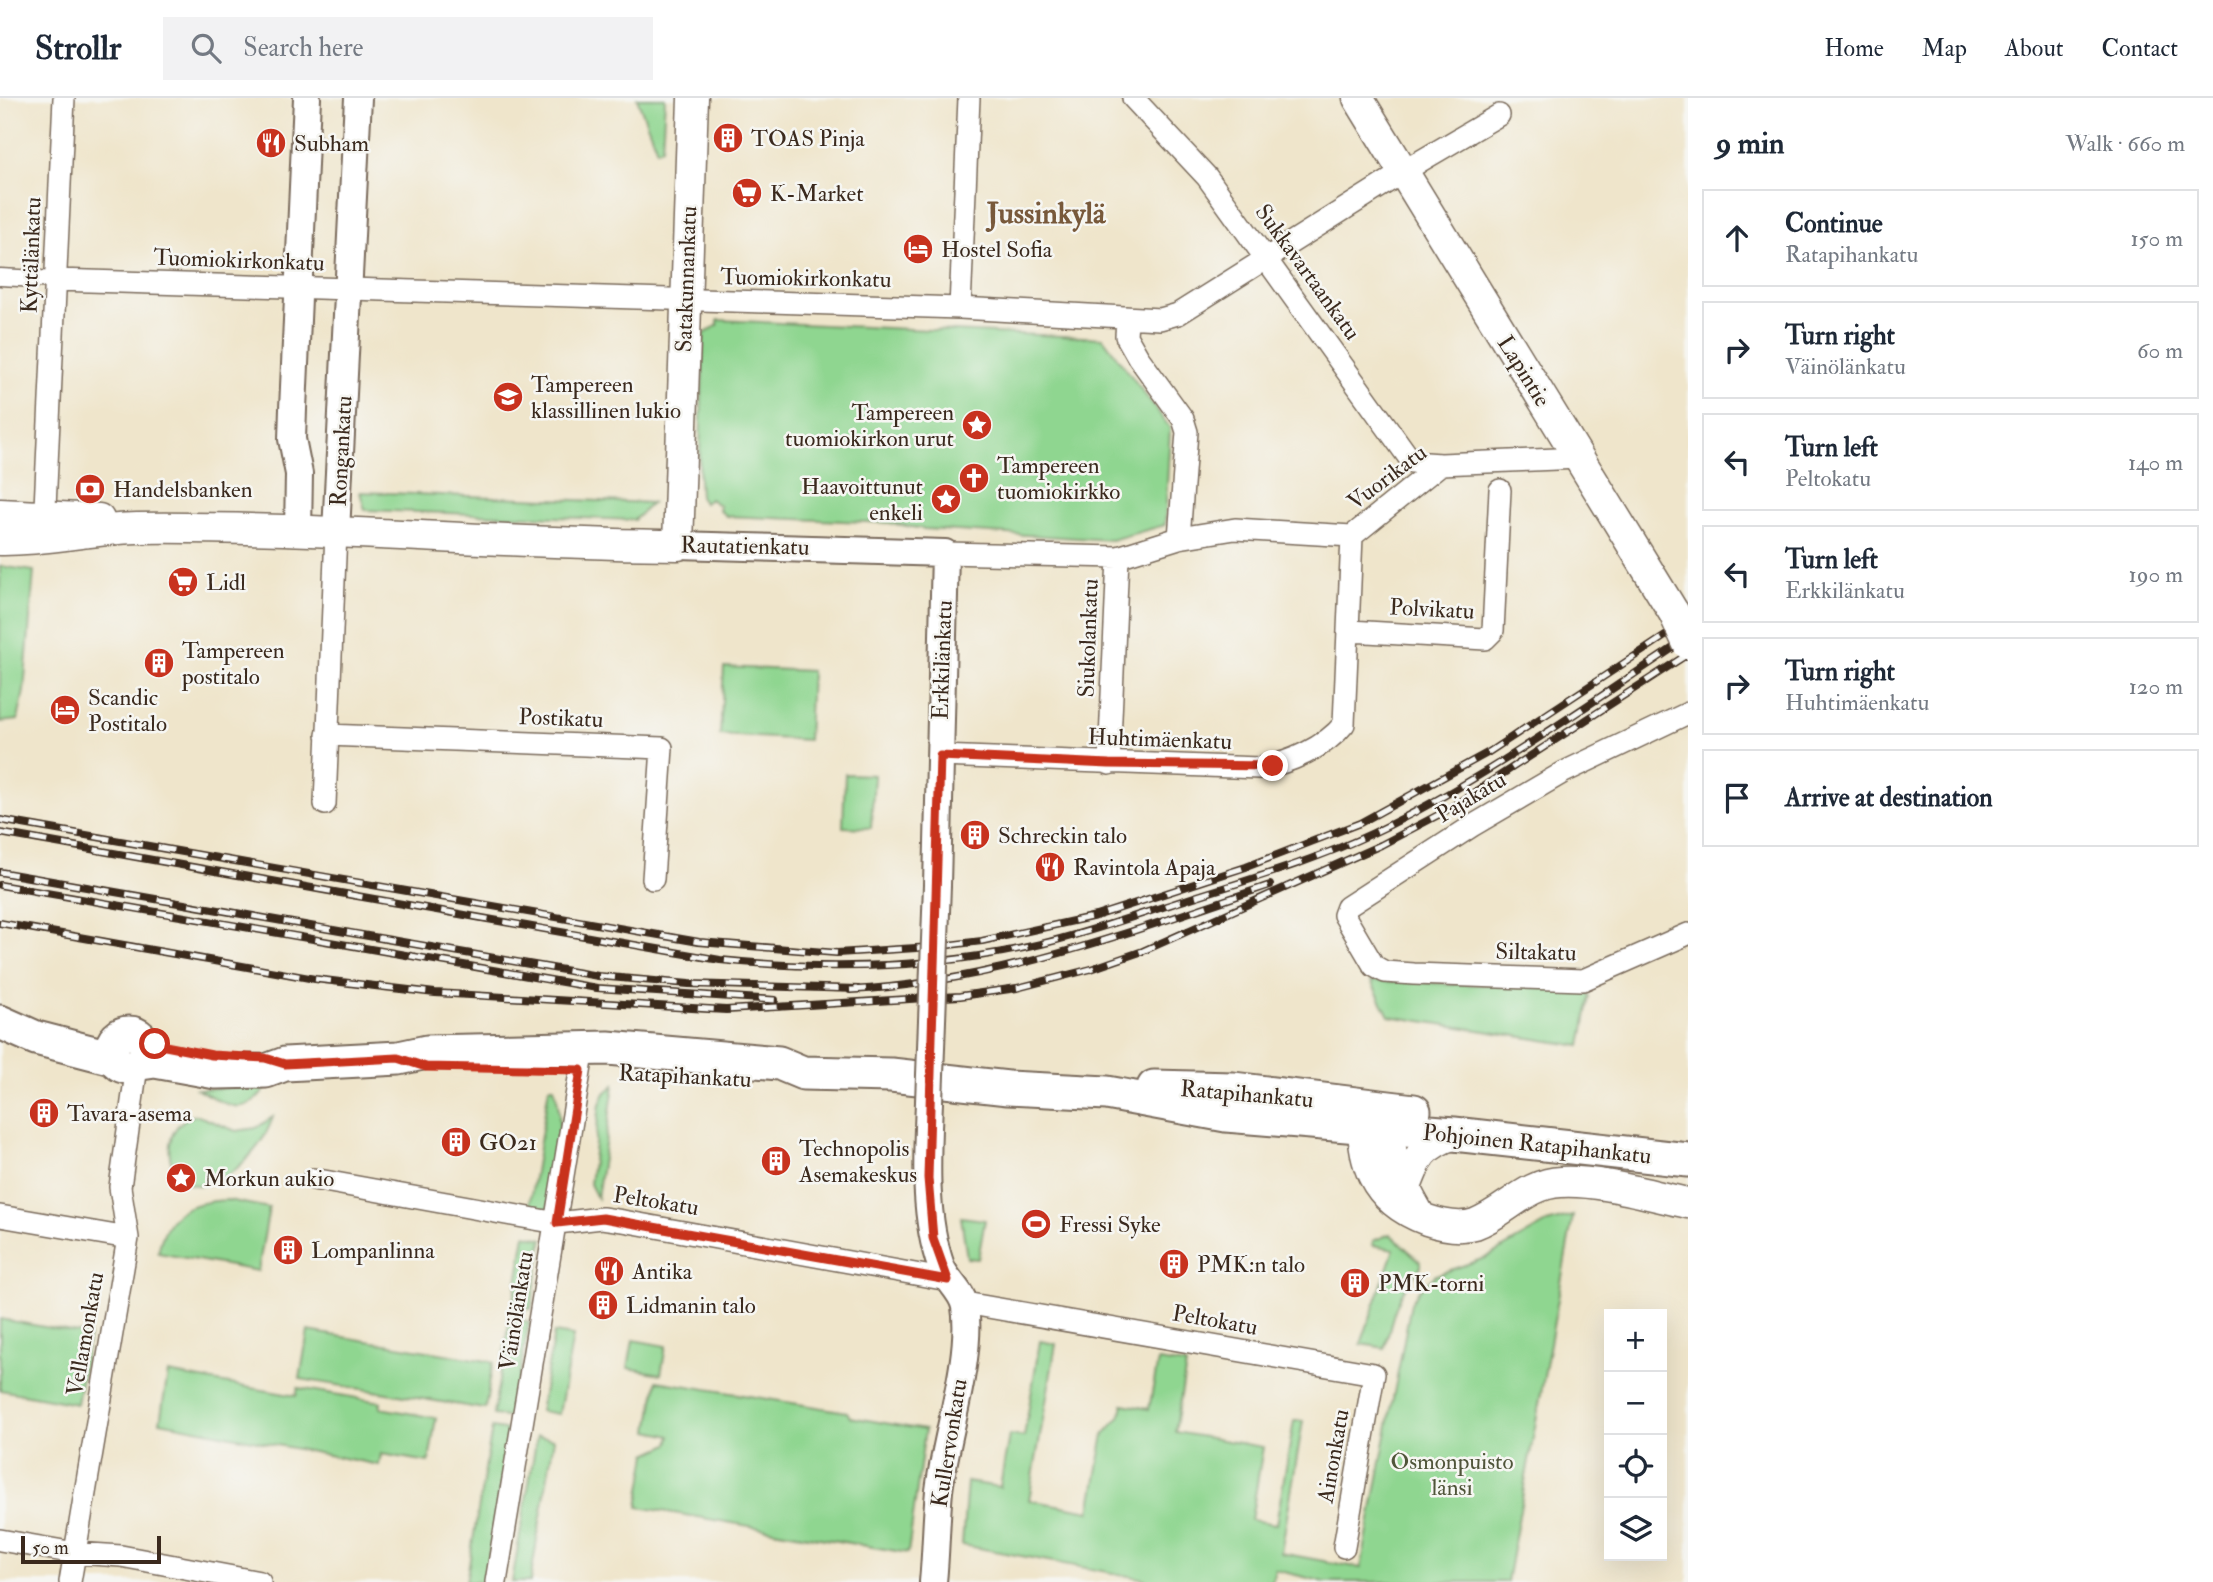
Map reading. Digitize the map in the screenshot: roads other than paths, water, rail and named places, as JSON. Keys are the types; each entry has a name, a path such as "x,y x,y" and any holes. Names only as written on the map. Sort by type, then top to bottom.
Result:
{"main road":[{"name":"Satakunnankatu","path":"678,545 693,98"},
{"name":"Lapintie","path":"1358,98 1401,173 1674,613 1688,644"},
{"name":"Rautatienkatu","path":"0,514 44,527"},
{"name":"Rautatienkatu","path":"0,540 77,516 134,528 337,532 678,545"},
{"name":"Ratapihankatu","path":"0,1020 130,1061 155,1061 216,1072 266,1071 285,1064 398,1058 427,1052 583,1059 779,1063 803,1073 891,1075 1007,1088 1107,1093 1141,1086 1233,1089 1375,1118"},
{"name":"Pohjoinen Ratapihankatu","path":"1375,1118 1454,1134 1688,1160"},
{"name":"Pohjoinen Ratapihankatu","path":"1375,1118 1688,1144"},
{"path":"1375,1118 1396,1174 1421,1217"},
{"path":"1375,1118 1364,1149 1375,1181 1388,1199 1421,1217 1446,1225 1472,1225 1529,1192 1560,1182 1688,1203"},
{"path":"1405,1190 1417,1158 1424,1149 1435,1140 1454,1134"}],"street":[{"name":"Kyttälänkatu","path":"44,527 64,98"},
{"name":"Rongankatu","path":"298,531 299,474 292,429 307,98"},
{"name":"Rongankatu","path":"325,804 358,98"},
{"path":"960,308 969,98"},
{"name":"Sukkavartaankatu","path":"1133,98 1208,177 1412,462 1441,464"},
{"name":"Tuomiokirkonkatu","path":"0,277 960,308 1160,319 1178,314 1401,173 1499,115"},
{"path":"1127,318 1126,335 1183,419 1187,432 1179,538"},
{"name":"Vuorikatu","path":"1352,536 1441,464 1580,458"},
{"name":"Polvikatu","path":"1350,631 1485,639 1493,631 1500,490"},
{"name":"Rautatienkatu","path":"678,545 1118,557 1179,538 1243,529 1352,536"},
{"name":"Huhtimäenkatu","path":"940,756 1259,768 1273,766 1333,738 1344,724 1352,536"},
{"name":"Erkkilänkatu","path":"945,554 928,1178 933,1238 948,1280 965,1303"},
{"name":"Siukolankatu","path":"1109,764 1118,557"},
{"name":"Pajakatu","path":"1374,966 1344,915 1347,907 1472,826 1564,772 1688,713"},
{"name":"Postikatu","path":"327,735 662,748 653,879"},
{"name":"Siltakatu","path":"1374,966 1385,972 1583,981 1688,934"},
{"name":"Väinölänkatu","path":"496,1582 583,1059"},
{"name":"Vellamonkatu","path":"70,1582 128,1238 120,1187 130,1061"},
{"name":"Peltokatu","path":"313,1179 557,1223 603,1218 948,1280"},
{"path":"0,1216 128,1238"},
{"name":"Peltokatu","path":"965,1303 1374,1374"},
{"name":"Kullervonkatu","path":"933,1582 939,1492 965,1342 965,1303"},
{"name":"Ainonkatu","path":"1344,1546 1374,1374"},
{"path":"0,1540 75,1553 121,1556 260,1582"}],"railway":[{"path":"0,820 699,942 837,953 932,947 982,941 1096,916 1246,867 1360,823 1489,752 1688,621"},
{"path":"0,833 720,960 842,966 961,959 1078,934 1282,869 1351,843 1413,813 1494,766 1688,638"},
{"path":"0,923 315,979 435,993 726,1010 960,996 1017,988 1091,969 1143,951 1381,845 1442,813 1688,654"},
{"path":"0,872 598,976 689,984 858,989"},
{"path":"0,885 597,988 775,1000"},
{"path":"850,990 905,985 1011,966 1115,937 1270,885"}],"place":[{"name":"TOAS Pinja","path":"728,138"},
{"name":"Subham","path":"271,143"},
{"name":"K-Market","path":"747,193"},
{"name":"Hostel Sofia","path":"918,249"},
{"name":"Tampereen klassillinen lukio","path":"508,397"},
{"name":"Tampereen tuomiokirkon urut","path":"977,425"},
{"name":"Tampereen tuomiokirkko","path":"974,478"},
{"name":"Handelsbanken","path":"90,489"},
{"name":"Haavoittunut enkeli","path":"946,499"},
{"name":"Lidl","path":"183,582"},
{"name":"Tampereen postitalo","path":"159,663"},
{"name":"Scandic Postitalo","path":"65,710"},
{"name":"Schreckin talo","path":"975,835"},
{"name":"Ravintola Apaja","path":"1050,867"},
{"name":"Tavara-asema","path":"44,1113"},
{"name":"GO21","path":"456,1142"},
{"name":"Technopolis Asemakeskus","path":"776,1161"},
{"name":"Morkun aukio","path":"181,1178"},
{"name":"Fressi Syke","path":"1036,1224"},
{"name":"Lompanlinna","path":"288,1250"},
{"name":"PMK:n talo","path":"1174,1264"},
{"name":"Antika","path":"609,1271"},
{"name":"PMK-torni","path":"1355,1283"},
{"name":"Lidmanin talo","path":"603,1305"}],"district":[{"name":"Jussinkylä","path":"1046,213"}],"park label":[{"name":"Osmonpuisto länsi","path":"1452,1474"}]}
